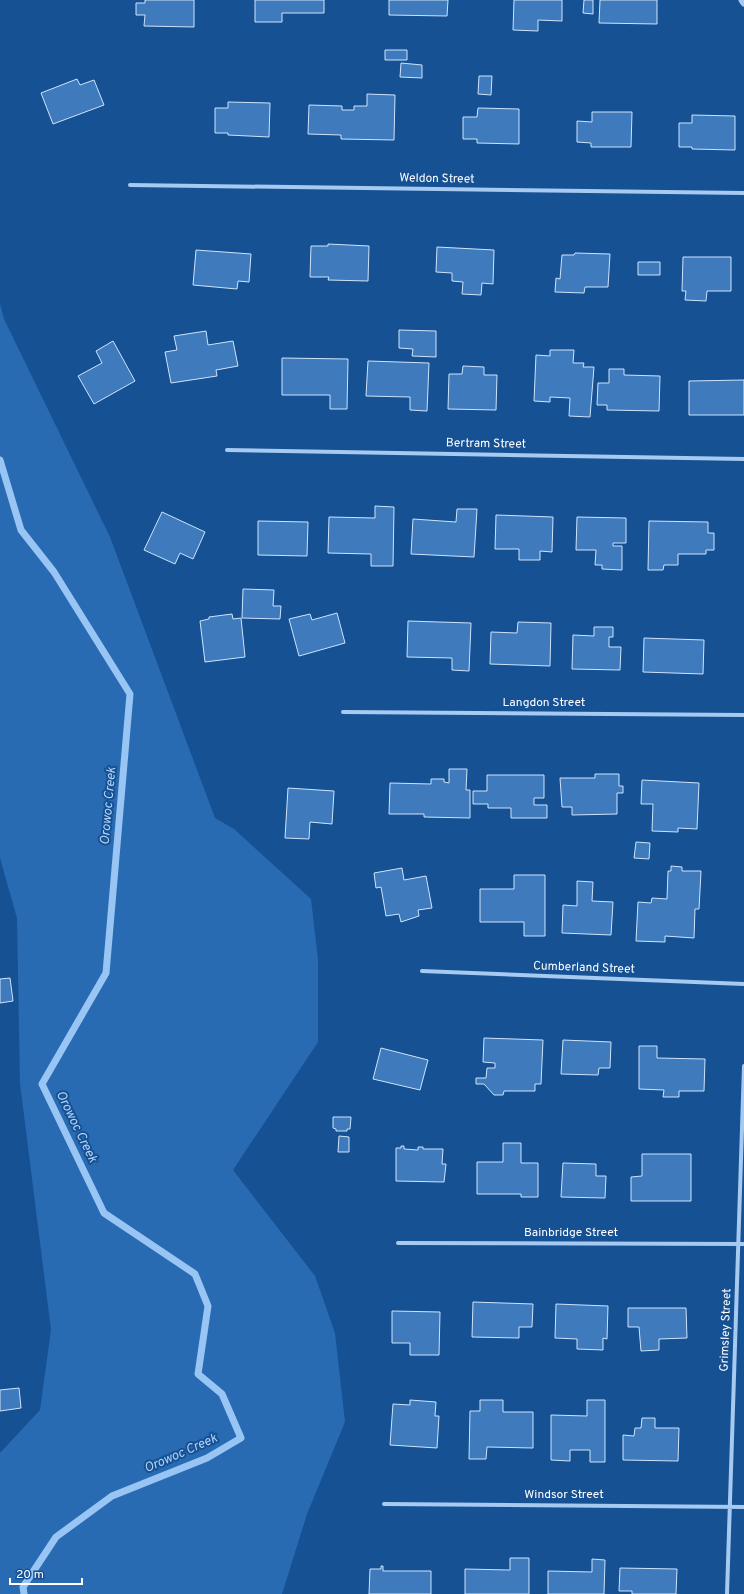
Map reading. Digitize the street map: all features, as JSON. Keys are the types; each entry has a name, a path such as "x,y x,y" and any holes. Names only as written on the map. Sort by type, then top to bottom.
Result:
{"street":[{"name":"Weldon Street","path":"130,185 744,193"},
{"name":"Bertram Street","path":"227,450 744,459"},
{"name":"Langdon Street","path":"343,712 744,715"},
{"name":"Cumberland Street","path":"422,972 744,984"},
{"name":"Grimsley Street","path":"727,1594 744,1066"},
{"name":"Bainbridge Street","path":"398,1243 744,1244"},
{"name":"Windsor Street","path":"384,1504 744,1507"}],"shaded area":[{"path":"0,304 4,319 110,537 215,818 234,829 311,899 318,960 318,1042 233,1170 315,1276 335,1333 345,1422 307,1514 282,1594 0,1594 0,1453 40,1410 51,1330 20,1083 17,918 0,858"}],"building":[{"path":"145,0 194,0 194,27 144,26 145,15 136,15 136,3 145,3"},
{"path":"255,0 324,0 324,13 282,13 282,22 255,22"},
{"path":"389,0 448,0 447,16 389,15"},
{"path":"514,0 562,0 562,21 538,20 538,31 513,30"},
{"path":"584,0 593,0 593,14 583,13"},
{"path":"600,0 657,0 657,24 599,23"},
{"path":"385,50 407,50 407,60 385,60"},
{"path":"401,63 422,65 422,78 400,77"},
{"path":"479,76 492,76 491,95 478,94"},
{"path":"77,79 80,85 94,80 104,105 53,124 41,93"},
{"path":"367,94 395,95 394,140 341,139 341,135 308,134 309,105 342,106 342,110 354,110 354,106 367,106"},
{"path":"228,102 270,103 269,137 215,133 215,108 228,108"},
{"path":"478,108 519,109 519,144 477,143 477,139 463,139 463,117 477,117"},
{"path":"592,112 632,112 631,147 591,147 591,143 577,142 577,121 592,122"},
{"path":"692,115 735,116 735,150 692,149 692,147 679,147 679,123 692,123"},
{"path":"328,244 369,246 368,281 328,280 329,277 310,277 311,246 328,246"},
{"path":"437,247 494,250 493,284 482,283 481,295 462,294 463,282 452,281 452,273 436,272"},
{"path":"196,250 251,254 249,282 238,281 237,289 193,285"},
{"path":"575,253 610,254 608,287 585,287 584,293 555,292 556,278 560,279 562,255 574,255"},
{"path":"683,257 731,257 731,291 707,291 706,301 685,300 686,291 682,291"},
{"path":"638,262 660,262 660,275 638,275"},
{"path":"399,330 436,331 436,357 412,356 413,349 399,348"},
{"path":"206,331 208,345 233,341 238,366 216,370 217,376 171,383 165,352 177,350 174,336"},
{"path":"113,341 135,381 94,404 78,376 102,363 96,351"},
{"path":"550,350 574,350 573,363 584,363 583,367 594,367 590,417 569,416 570,398 550,397 550,402 534,401 536,355 550,356"},
{"path":"282,358 348,359 347,409 330,409 330,395 282,395"},
{"path":"368,361 429,363 427,411 410,410 410,397 366,396"},
{"path":"463,366 484,367 484,375 497,375 496,410 448,409 449,374 462,374"},
{"path":"609,369 624,369 624,375 660,376 659,411 607,410 607,405 597,405 598,383 609,383"},
{"path":"744,380 744,415 689,415 689,381"},
{"path":"375,506 394,507 393,566 371,566 371,554 328,553 329,517 375,518"},
{"path":"457,509 477,509 474,557 411,554 413,519 456,522"},
{"path":"162,512 205,532 193,559 180,553 175,564 144,550"},
{"path":"496,515 553,517 552,552 540,551 540,560 519,560 519,549 495,549"},
{"path":"577,517 626,518 626,543 613,543 613,546 622,546 622,570 602,569 602,565 595,565 596,550 576,550"},
{"path":"258,521 308,522 307,556 258,555"},
{"path":"649,521 708,522 708,533 714,533 714,550 706,550 706,554 678,554 678,565 664,565 663,570 648,570"},
{"path":"243,589 274,590 273,606 281,606 280,619 242,618"},
{"path":"337,613 345,643 299,656 289,619 310,614 312,620"},
{"path":"232,614 233,619 241,618 245,657 205,662 200,621 209,619 209,617"},
{"path":"408,621 471,623 469,671 452,670 452,658 407,657"},
{"path":"518,622 551,623 550,666 490,664 491,632 517,633"},
{"path":"594,627 613,627 613,637 609,637 609,647 621,647 620,670 572,669 573,635 594,636"},
{"path":"644,638 704,640 703,674 643,672"},
{"path":"449,769 467,769 466,790 470,790 470,818 424,817 424,814 389,814 390,783 431,784 431,779 444,779 444,782 449,783"},
{"path":"595,774 619,774 619,786 623,786 623,793 617,793 617,814 572,815 572,807 562,807 560,778 595,778"},
{"path":"487,775 544,775 544,798 534,798 534,805 547,805 547,818 511,818 511,808 488,808 488,804 473,804 473,791 487,791"},
{"path":"642,780 699,783 697,829 678,828 678,832 652,831 653,804 641,804"},
{"path":"288,788 334,791 332,824 310,822 309,839 285,838"},
{"path":"636,842 650,843 649,859 634,858"},
{"path":"671,866 682,867 682,871 701,871 699,909 695,909 694,938 665,936 665,942 636,941 638,902 651,903 652,898 667,899 668,871 671,871"},
{"path":"402,868 404,880 426,876 432,908 418,910 419,916 401,922 399,914 386,916 381,887 376,888 374,873"},
{"path":"514,875 545,875 545,936 524,936 524,922 480,922 480,889 514,889"},
{"path":"577,881 593,882 592,901 613,902 611,935 562,933 563,905 577,906"},
{"path":"10,978 13,1001 0,1003 0,979"},
{"path":"484,1038 543,1040 541,1084 535,1084 535,1091 504,1091 503,1095 494,1095 484,1084 476,1084 476,1078 486,1078 487,1068 495,1068 495,1063 483,1062"},
{"path":"563,1040 611,1042 610,1068 599,1068 598,1075 561,1074"},
{"path":"639,1046 657,1046 657,1058 705,1059 704,1091 679,1091 679,1097 663,1097 664,1090 639,1089"},
{"path":"381,1048 428,1060 420,1090 373,1079"},
{"path":"333,1117 351,1117 350,1129 347,1129 347,1131 336,1131 336,1129 333,1128"},
{"path":"339,1136 349,1137 349,1152 338,1152"},
{"path":"503,1143 521,1143 521,1163 538,1163 538,1197 521,1197 521,1194 477,1194 477,1162 503,1162"},
{"path":"401,1146 404,1146 404,1149 418,1150 418,1147 423,1147 423,1149 443,1149 442,1164 446,1164 444,1182 396,1181 396,1148 401,1148"},
{"path":"642,1154 691,1154 691,1201 631,1201 631,1177 642,1176"},
{"path":"563,1163 596,1164 596,1176 606,1176 605,1198 561,1197"},
{"path":"473,1302 533,1304 532,1327 519,1327 519,1338 472,1337"},
{"path":"556,1304 608,1306 607,1339 603,1338 603,1350 577,1349 577,1339 555,1338"},
{"path":"628,1308 686,1308 687,1338 659,1339 659,1350 641,1351 639,1327 628,1327"},
{"path":"392,1311 440,1312 439,1355 410,1355 410,1343 392,1343"},
{"path":"19,1388 21,1408 0,1411 0,1390"},
{"path":"410,1400 436,1402 435,1416 439,1416 437,1448 390,1445 393,1404 410,1405"},
{"path":"480,1400 503,1400 503,1412 533,1412 533,1448 487,1447 486,1459 469,1459 470,1411 480,1411"},
{"path":"587,1400 605,1400 605,1462 590,1462 590,1450 570,1450 570,1461 551,1460 551,1415 587,1416"},
{"path":"642,1418 655,1418 655,1428 679,1428 678,1461 623,1460 623,1435 634,1436 635,1428 641,1428"},
{"path":"510,1558 529,1558 529,1594 465,1594 465,1569 510,1570"},
{"path":"592,1559 605,1560 604,1594 548,1594 548,1571 592,1572"},
{"path":"381,1566 383,1566 383,1571 431,1571 431,1594 369,1594 370,1569 381,1569"},
{"path":"620,1568 677,1569 676,1594 632,1594 632,1591 619,1591"}],"waterway":[{"name":"Orowoc Creek","path":"0,460 21,530 54,572 130,694 106,973 42,1084 104,1213 195,1274 208,1306 198,1374 222,1394 241,1438 207,1458 112,1496 56,1537 23,1587 24,1594"}]}
